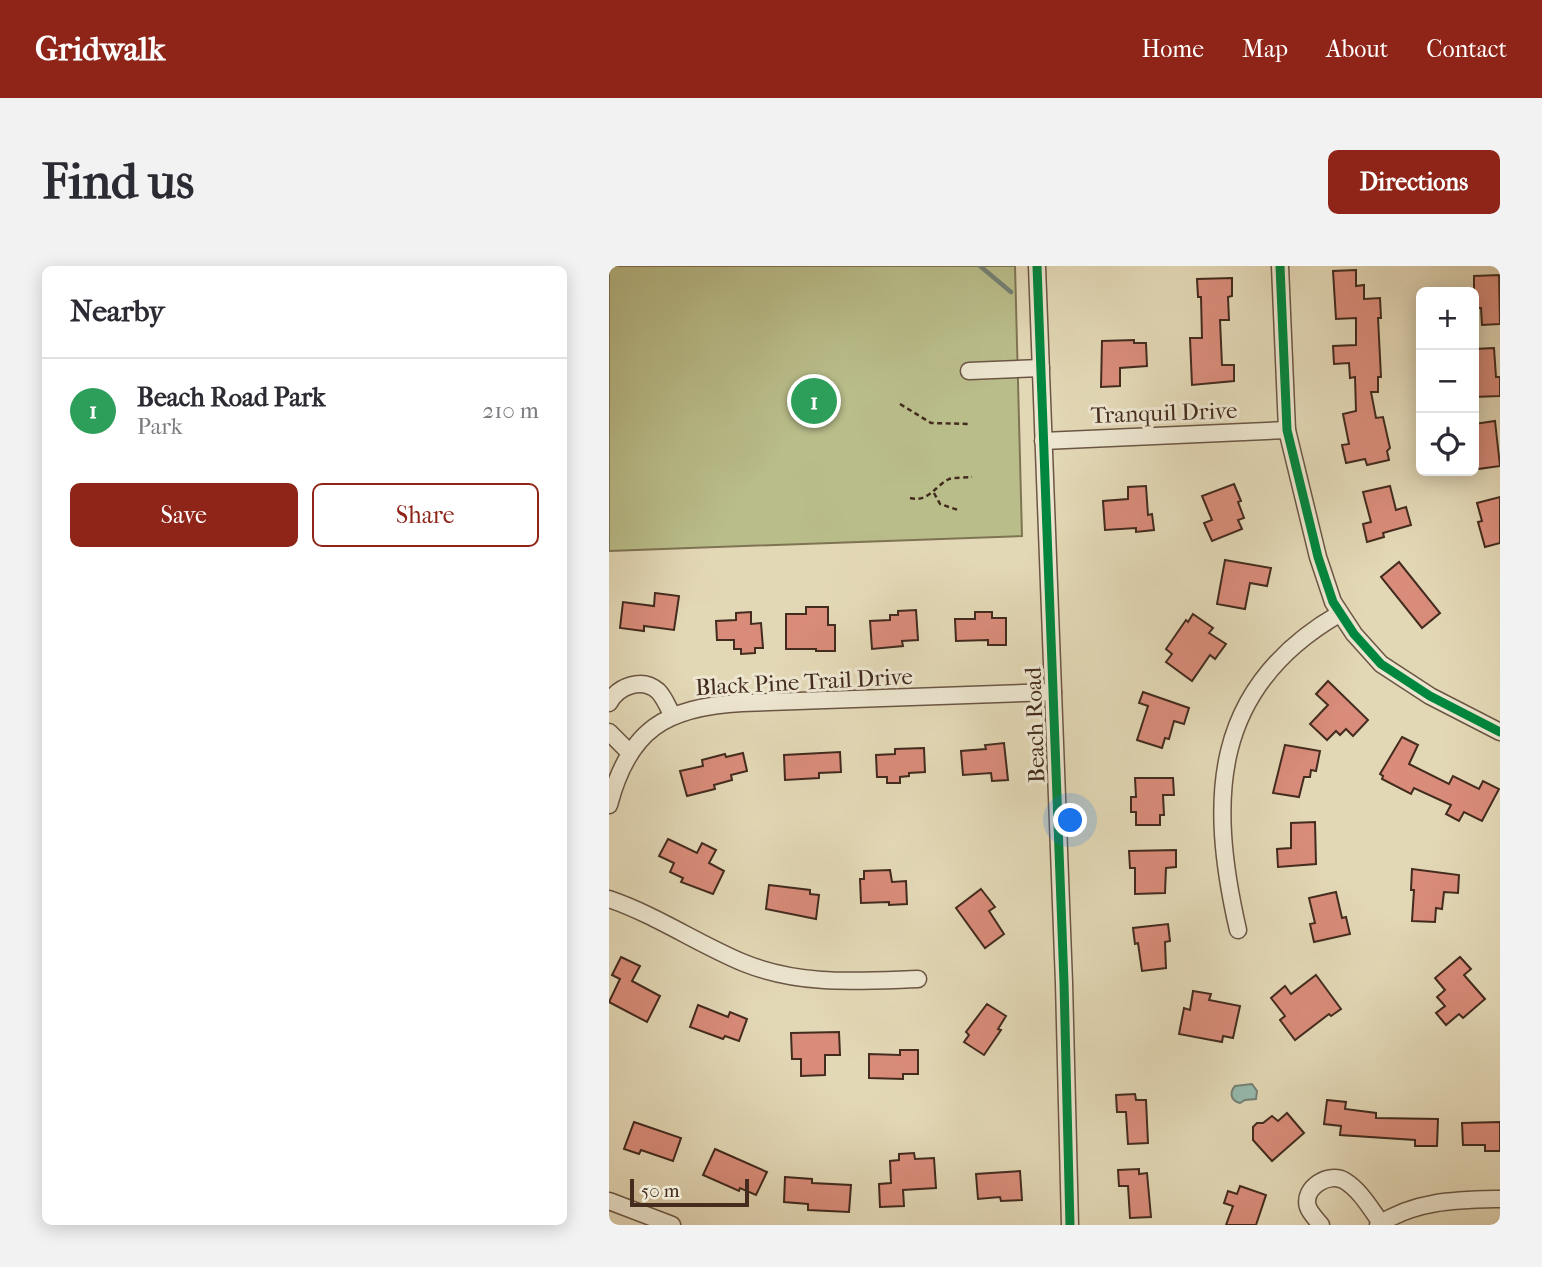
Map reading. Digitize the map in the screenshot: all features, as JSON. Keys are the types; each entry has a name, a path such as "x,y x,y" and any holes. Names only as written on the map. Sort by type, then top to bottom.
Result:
{"street":[{"name":"Beach Road","path":"1037,266 1070,1225"},
{"path":"1280,266 1287,430 1318,558 1339,614 1367,649 1398,677 1500,732"},
{"path":"969,371 1041,368"},
{"name":"Tranquil Drive","path":"1043,441 1287,430"},
{"path":"1238,930 1227,882 1223,810 1224,771 1233,734 1244,708 1270,668 1303,637 1339,614"},
{"path":"609,703 620,689 645,685 659,693 673,716"},
{"name":"Black Pine Trail Drive","path":"609,805 629,752 652,729 673,716 697,708 1053,692"},
{"path":"609,732 629,752"},
{"path":"609,899 723,954 776,974 824,981 918,979"},
{"path":"1321,1225 1308,1207 1308,1196 1321,1181 1331,1178 1347,1182 1366,1203 1379,1224 1406,1210 1435,1202 1500,1199"},
{"path":"609,1201 641,1219 672,1225"}],"path":[{"path":"900,404 932,423 970,424"},
{"path":"910,498 916,500 934,493 951,478 972,477"},
{"path":"934,493 940,504 958,510"}],"green space":[{"path":"609,266 1015,266 1022,536 609,551"}],"water":[{"path":"1252,1084 1257,1091 1256,1099 1240,1103 1233,1099 1232,1091 1235,1086"}],"building":[{"path":"1356,270 1356,286 1364,285 1364,299 1380,298 1381,318 1378,318 1381,377 1378,377 1378,392 1371,392 1376,418 1383,417 1390,448 1387,451 1389,460 1367,465 1365,459 1346,463 1342,445 1349,444 1343,414 1356,411 1355,377 1350,378 1349,363 1334,364 1333,346 1356,345 1356,318 1336,319 1333,271"},
{"path":"1499,275 1500,324 1482,325 1479,287 1474,287 1474,276"},
{"path":"1232,278 1232,296 1228,297 1229,320 1220,320 1222,365 1234,365 1234,381 1192,385 1190,338 1202,338 1201,297 1198,297 1197,279"},
{"path":"1134,340 1134,343 1146,343 1147,366 1120,368 1120,386 1101,387 1102,341"},
{"path":"1494,348 1496,377 1500,377 1500,396 1479,397 1479,349"},
{"path":"1495,421 1500,466 1479,469 1479,423"},
{"path":"1234,484 1241,501 1238,502 1244,518 1238,520 1242,529 1212,541 1204,523 1212,520 1202,496"},
{"path":"1146,486 1148,515 1152,514 1154,530 1105,530 1103,501 1128,499 1128,487"},
{"path":"1390,486 1396,510 1406,507 1411,525 1383,533 1384,537 1367,542 1363,524 1371,522 1363,492"},
{"path":"1500,497 1500,543 1485,547 1478,522 1482,521 1477,503"},
{"path":"1225,560 1271,568 1267,586 1250,583 1245,609 1217,604"},
{"path":"1399,562 1440,613 1422,628 1381,577"},
{"path":"655,593 679,596 674,630 644,626 644,631 620,628 623,602 654,606"},
{"path":"806,607 828,607 828,625 835,625 835,651 786,649 786,614 806,614"},
{"path":"916,610 918,640 902,641 903,646 872,649 870,621 890,620 890,615 898,615 898,611"},
{"path":"751,612 751,624 761,623 763,648 755,648 755,653 741,654 741,649 734,649 734,640 717,640 716,621 736,620 736,613"},
{"path":"975,612 992,612 992,618 1006,618 1006,645 988,645 988,640 956,641 955,619 975,619"},
{"path":"1193,614 1213,628 1209,633 1226,644 1215,659 1210,655 1192,681 1166,662 1172,654 1166,649"},
{"path":"1328,681 1368,720 1353,736 1346,729 1340,735 1336,731 1327,740 1310,724 1328,705 1316,694"},
{"path":"1143,692 1189,708 1184,724 1174,721 1169,739 1165,738 1162,748 1137,740 1148,706 1139,703"},
{"path":"1402,737 1418,745 1409,764 1449,784 1453,776 1479,789 1483,781 1499,789 1482,821 1464,812 1459,821 1446,814 1451,805 1414,788 1411,794 1382,779 1380,774"},
{"path":"1004,743 1008,780 992,781 991,773 963,775 961,751 986,749 985,745"},
{"path":"1285,745 1320,751 1316,771 1311,770 1310,777 1304,777 1299,797 1273,793"},
{"path":"924,748 925,772 909,773 909,776 900,777 900,783 887,783 887,777 877,777 876,755 895,754 895,749"},
{"path":"840,752 841,772 819,773 819,778 785,780 784,755"},
{"path":"743,753 747,771 731,775 732,780 714,785 715,789 687,796 680,771 703,766 702,760"},
{"path":"1135,778 1173,778 1174,795 1163,795 1164,815 1160,815 1160,825 1136,825 1136,812 1131,812 1131,797 1136,797"},
{"path":"1315,822 1316,864 1278,867 1277,849 1291,848 1291,823"},
{"path":"668,839 697,853 702,843 716,850 709,863 724,871 713,894 681,882 683,878 670,872 674,863 659,856"},
{"path":"1176,850 1176,867 1166,868 1165,893 1135,894 1135,868 1130,868 1129,851"},
{"path":"1412,869 1459,875 1458,893 1444,892 1442,909 1436,908 1435,922 1412,921"},
{"path":"890,870 892,882 906,881 907,904 861,903 860,879 864,879 864,871"},
{"path":"769,885 810,890 810,894 819,895 816,919 766,909"},
{"path":"981,889 995,907 989,911 1004,934 985,948 956,908"},
{"path":"1336,892 1342,918 1346,917 1350,934 1314,942 1310,924 1315,923 1309,898"},
{"path":"1168,924 1170,941 1165,942 1166,968 1142,971 1133,928"},
{"path":"621,957 640,966 632,981 660,996 647,1022 609,1002 620,979 612,975"},
{"path":"1460,957 1471,969 1464,975 1485,999 1463,1018 1459,1014 1446,1025 1436,1013 1445,1006 1437,997 1445,990 1435,978"},
{"path":"1316,975 1341,1009 1331,1016 1329,1014 1295,1040 1280,1020 1285,1016 1271,998 1285,986 1291,994"},
{"path":"1193,991 1211,994 1209,1000 1240,1006 1233,1038 1223,1036 1222,1042 1179,1034 1184,1008 1190,1010"},
{"path":"987,1004 1006,1016 998,1029 1001,1030 984,1055 964,1042 969,1035 966,1032"},
{"path":"698,1005 728,1017 730,1012 747,1019 739,1041 725,1036 723,1039 690,1027"},
{"path":"839,1032 840,1055 825,1055 825,1075 801,1076 801,1059 792,1059 791,1033"},
{"path":"900,1050 918,1050 918,1074 903,1074 903,1079 869,1078 869,1054 900,1055"},
{"path":"1135,1094 1136,1100 1146,1100 1148,1143 1128,1144 1126,1112 1117,1112 1116,1095"},
{"path":"1327,1100 1346,1102 1345,1109 1376,1113 1376,1118 1438,1119 1437,1146 1415,1146 1415,1140 1340,1135 1341,1126 1324,1124"},
{"path":"1287,1113 1304,1133 1272,1161 1253,1140 1253,1127 1272,1116 1278,1121"},
{"path":"634,1122 681,1138 673,1161 641,1150 639,1154 624,1149"},
{"path":"1500,1122 1500,1151 1485,1151 1485,1145 1463,1145 1462,1123"},
{"path":"715,1149 767,1172 756,1195 740,1188 739,1191 703,1175"},
{"path":"914,1153 915,1159 934,1158 936,1188 903,1190 904,1206 880,1207 879,1184 891,1183 890,1161 899,1160 899,1154"},
{"path":"1139,1169 1139,1174 1147,1173 1151,1217 1130,1218 1128,1186 1119,1186 1118,1170"},
{"path":"1020,1171 1022,1200 1001,1201 1000,1197 978,1199 976,1174"},
{"path":"785,1177 812,1179 812,1183 851,1185 849,1212 808,1210 808,1204 784,1202"},
{"path":"1240,1186 1266,1195 1256,1225 1226,1225 1233,1206 1224,1203 1228,1191 1237,1194"}],"waterway":[{"path":"980,266 1011,292"}],"cycle path":[{"path":"1037,266 1064,983 1070,1225"},
{"path":"1280,266 1287,430 1318,557 1333,602 1354,634 1381,664 1430,696 1500,732"}],"place":[{"name":"Beach Road Park","path":"814,401"}]}
